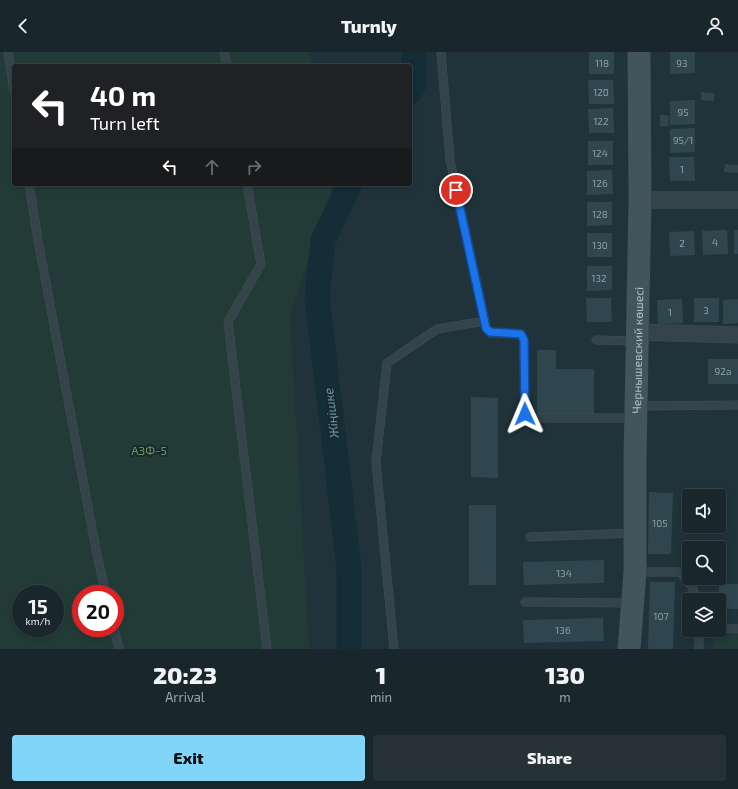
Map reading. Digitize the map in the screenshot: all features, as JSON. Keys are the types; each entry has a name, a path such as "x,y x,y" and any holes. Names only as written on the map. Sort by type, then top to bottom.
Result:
{"street":[{"name":"Чернышевский көшесі","path":"630,649 636,572 635,412 640,200 639,52"},
{"path":"640,200 738,200"},
{"path":"637,337 738,336"}],"lane":[{"path":"8,52 12,78"},
{"path":"224,52 227,64"},
{"path":"441,52 450,160 486,328 490,332 521,334 524,340 525,414 531,418 738,406"},
{"path":"29,186 38,240 104,585"},
{"path":"247,186 261,264 228,322 267,649"},
{"path":"394,649 376,462 387,363 436,328 485,321"},
{"path":"596,340 637,337"},
{"path":"530,537 635,533"},
{"path":"636,572 680,572 692,586 694,593"},
{"path":"525,602 633,603"},
{"path":"726,629 738,629"},
{"path":"116,637 119,649"},
{"path":"699,649 700,637"}],"green space":[{"name":"АЗФ-5","path":"0,52 308,52 313,64 12,64 12,186 332,186 290,316 309,649 0,649"},
{"path":"738,635 738,649 713,649 713,637"}],"building":[{"path":"589,52 614,52 614,74 589,74"},
{"path":"670,52 695,52 695,73 670,74"},
{"path":"588,80 613,80 614,104 589,104"},
{"path":"701,92 714,93 714,101 701,100"},
{"path":"695,100 695,124 670,125 670,101"},
{"path":"613,108 614,133 589,133 588,109"},
{"path":"660,115 669,115 668,126 660,126"},
{"path":"695,128 695,152 670,153 670,129"},
{"path":"588,141 613,141 613,165 588,165"},
{"path":"669,157 694,157 695,181 670,181"},
{"path":"725,164 738,165 738,173 724,172"},
{"path":"612,170 613,194 587,195 587,171"},
{"path":"587,202 612,202 612,225 587,226"},
{"path":"727,230 728,254 703,255 702,231"},
{"path":"734,230 738,230 738,254 734,254"},
{"path":"694,231 695,255 670,256 669,232"},
{"path":"587,233 612,233 612,257 587,257"},
{"path":"587,266 612,266 612,290 587,291"},
{"path":"586,298 611,298 612,322 587,322"},
{"path":"694,298 719,298 719,322 694,322"},
{"path":"682,299 683,323 658,324 657,300"},
{"path":"738,299 738,323 723,324 723,300"},
{"path":"537,350 556,350 556,369 594,369 594,414 537,414"},
{"path":"708,359 738,359 738,384 708,384"},
{"path":"471,397 498,398 498,478 471,477"},
{"path":"649,492 673,493 671,554 648,554"},
{"path":"469,505 496,505 496,585 469,585"},
{"path":"604,560 604,583 524,585 523,562"},
{"path":"650,582 675,582 673,649 648,649"},
{"path":"738,584 738,609 726,609 726,593 719,593 719,585"},
{"path":"603,618 604,641 524,643 523,620"}],"waterway":[{"name":"Жіңішке","path":"412,88 414,84 414,52"},
{"name":"Жіңішке","path":"349,186 323,240 317,297 349,568 349,649"}],"route":[{"path":"456,190 486,328 490,332 521,334 524,340 525,414"}]}
